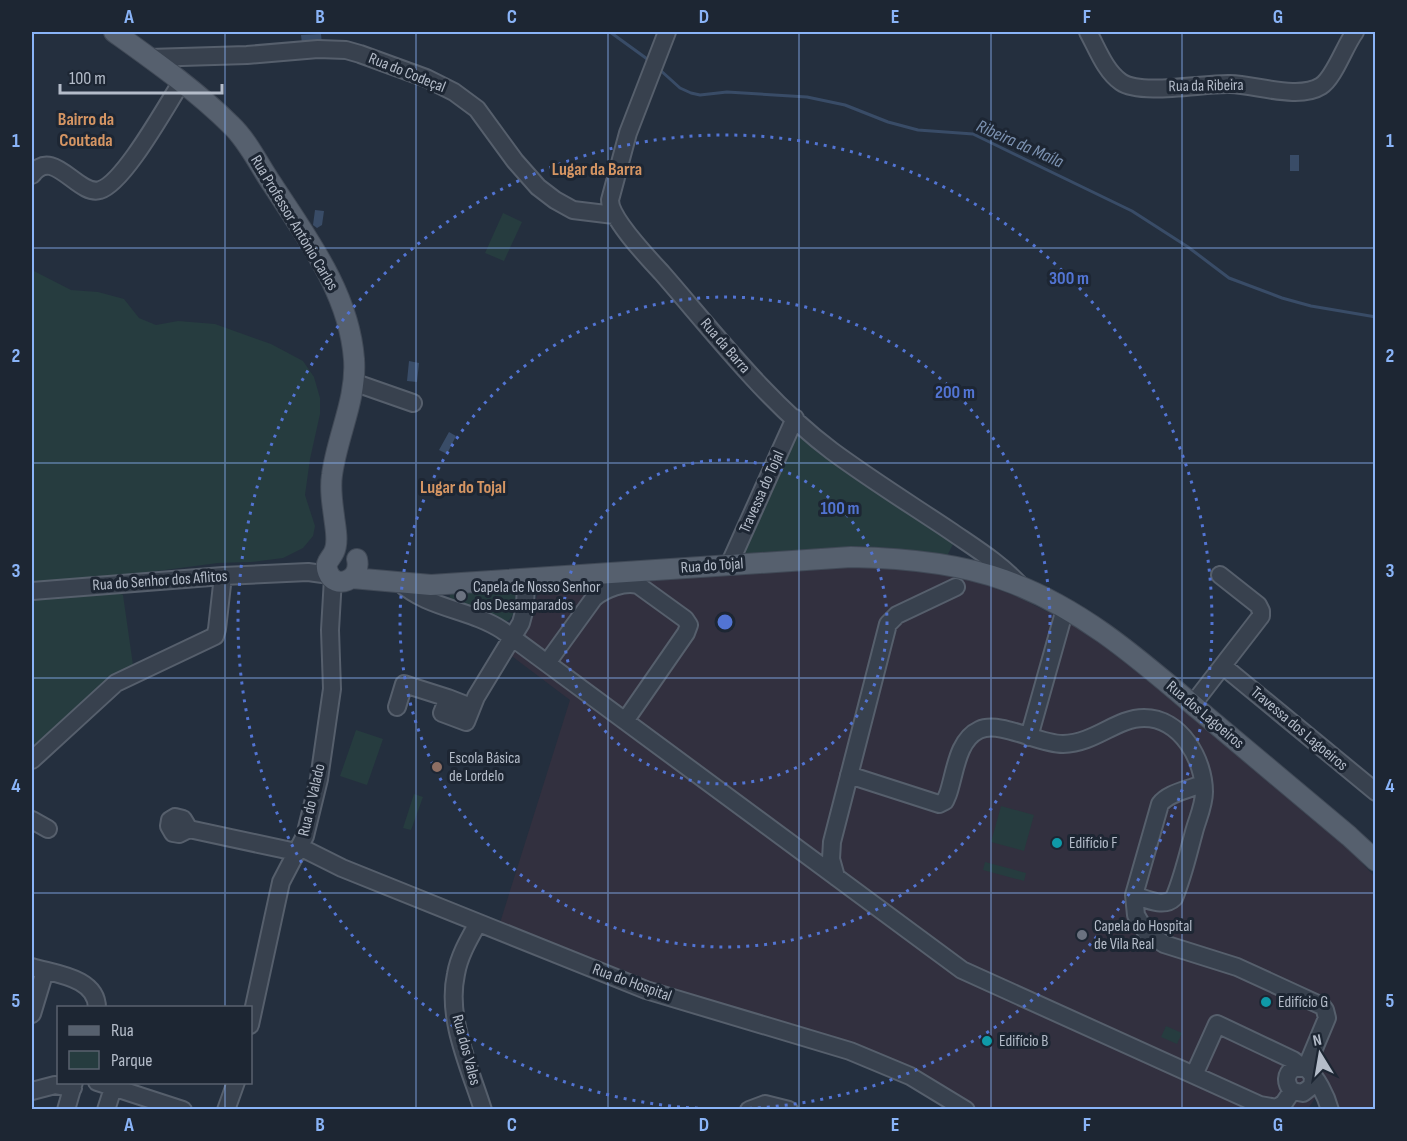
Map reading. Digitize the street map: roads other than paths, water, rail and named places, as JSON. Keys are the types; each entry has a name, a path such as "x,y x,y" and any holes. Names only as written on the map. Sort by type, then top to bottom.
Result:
{"main road":[{"name":"Rua Professor António Carlos","path":"114,32 223,117 241,137 330,276 342,306 354,358 353,382 332,474 333,508 342,567"},
{"name":"Rua do Tojal","path":"342,567 399,582 430,585 829,558 871,558 914,561 961,575 1002,579 1022,587"},
{"name":"Rua dos Lagoeiros","path":"1022,587 1065,609 1114,639 1376,861"}],"street":[{"path":"614,215 610,208 612,191 628,132 667,32"},
{"name":"Rua da Ribeira","path":"1088,32 1112,73 1121,82 1131,86 1148,88 1231,84 1300,93 1318,88 1326,82 1355,32"},
{"name":"Rua do Codeçal","path":"149,58 248,55 331,49 360,54 435,82 454,92 477,109 522,170 538,187 555,200 573,210 614,215"},
{"path":"32,175 39,167 50,166 90,190 101,190 106,187 128,165 181,83"},
{"name":"Rua da Barra","path":"614,215 745,370 795,418 834,452 1002,567 1022,587"},
{"path":"353,382 413,403"},
{"name":"Travessa do Tojal","path":"729,565 795,418"},
{"path":"836,877 831,859 831,846 890,620 961,575 977,549"},
{"name":"Rua do Senhor dos Aflitos","path":"32,591 290,573 310,566 342,567"},
{"name":"Rua do Valado","path":"252,1016 281,882 307,831 317,786 331,695 330,637 333,603 342,567"},
{"path":"1193,704 1262,614 1258,605 1220,574"},
{"path":"32,760 116,683 215,636 223,576"},
{"path":"397,707 404,684 448,698 442,713 466,722 480,689 513,638 523,616 526,579"},
{"path":"399,582 416,595 489,622 513,638 971,975 1272,1108 1281,1106 1304,1079 1326,1023 1327,1014 1322,1006 1237,968 1158,941 1146,932 1135,910 1134,895 1160,804 1170,796 1203,783"},
{"path":"547,663 594,598 600,593 623,585 638,585 686,619 689,625 686,633 625,721"},
{"path":"1029,737 1065,609"},
{"name":"Travessa dos Lagoeiros","path":"1223,666 1376,792"},
{"path":"849,775 939,804 947,798 962,749 980,729 994,728 1052,744 1075,743 1092,738 1131,720 1146,718 1157,720 1173,728 1188,743 1198,762 1203,783 1203,800 1172,901 1165,903 1134,895"},
{"path":"32,820 48,829"},
{"name":"Rua do Hospital","path":"189,829 298,849 655,993 850,1051 910,1076 966,1110"},
{"name":"Rua dos Vales","path":"478,923 459,961 454,994 461,1044 483,1110"},
{"path":"32,1014 38,969 84,984 93,992 96,1006"},
{"path":"1194,1075 1217,1024 1293,1060 1320,1110"},
{"path":"1304,1079 1323,1092 1330,1110"},
{"path":"226,1110 236,1084"},
{"path":"32,1091 55,1085 74,1085 66,1110"},
{"path":"106,1110 105,1085 183,1110"},
{"path":"749,1110 765,1104 789,1110"}],"water":[{"path":"321,34 322,44 302,44 301,35"},
{"path":"1290,155 1299,155 1299,171 1290,171"},
{"path":"315,210 324,211 322,225 317,228 313,225"},
{"path":"409,361 419,363 417,382 407,381"},
{"path":"449,432 456,436 447,454 439,450"}],"waterway":[{"name":"Ribeira da Maíla","path":"610,32 650,61"},
{"name":"Ribeira da Maíla","path":"659,69 680,88 700,95 727,92 807,97 845,105 888,122 918,130 973,134 1132,211 1188,247 1229,278 1282,298 1311,306 1376,317"}],"place":[{"name":"Capela de Nosso Senhor dos Desamparados","path":"461,596"},
{"name":"Escola Básica de Lordelo","path":"437,767"},
{"name":"Edifício F","path":"1057,843"},
{"name":"Capela do Hospital de Vila Real","path":"1082,935"},
{"name":"Edifício G","path":"1266,1002"},
{"name":"Edifício B","path":"987,1041"}],"district":[{"name":"Bairro da Coutada","path":"86,129"},
{"name":"Lugar da Barra","path":"597,169"},
{"name":"Lugar do Tojal","path":"463,487"}]}
